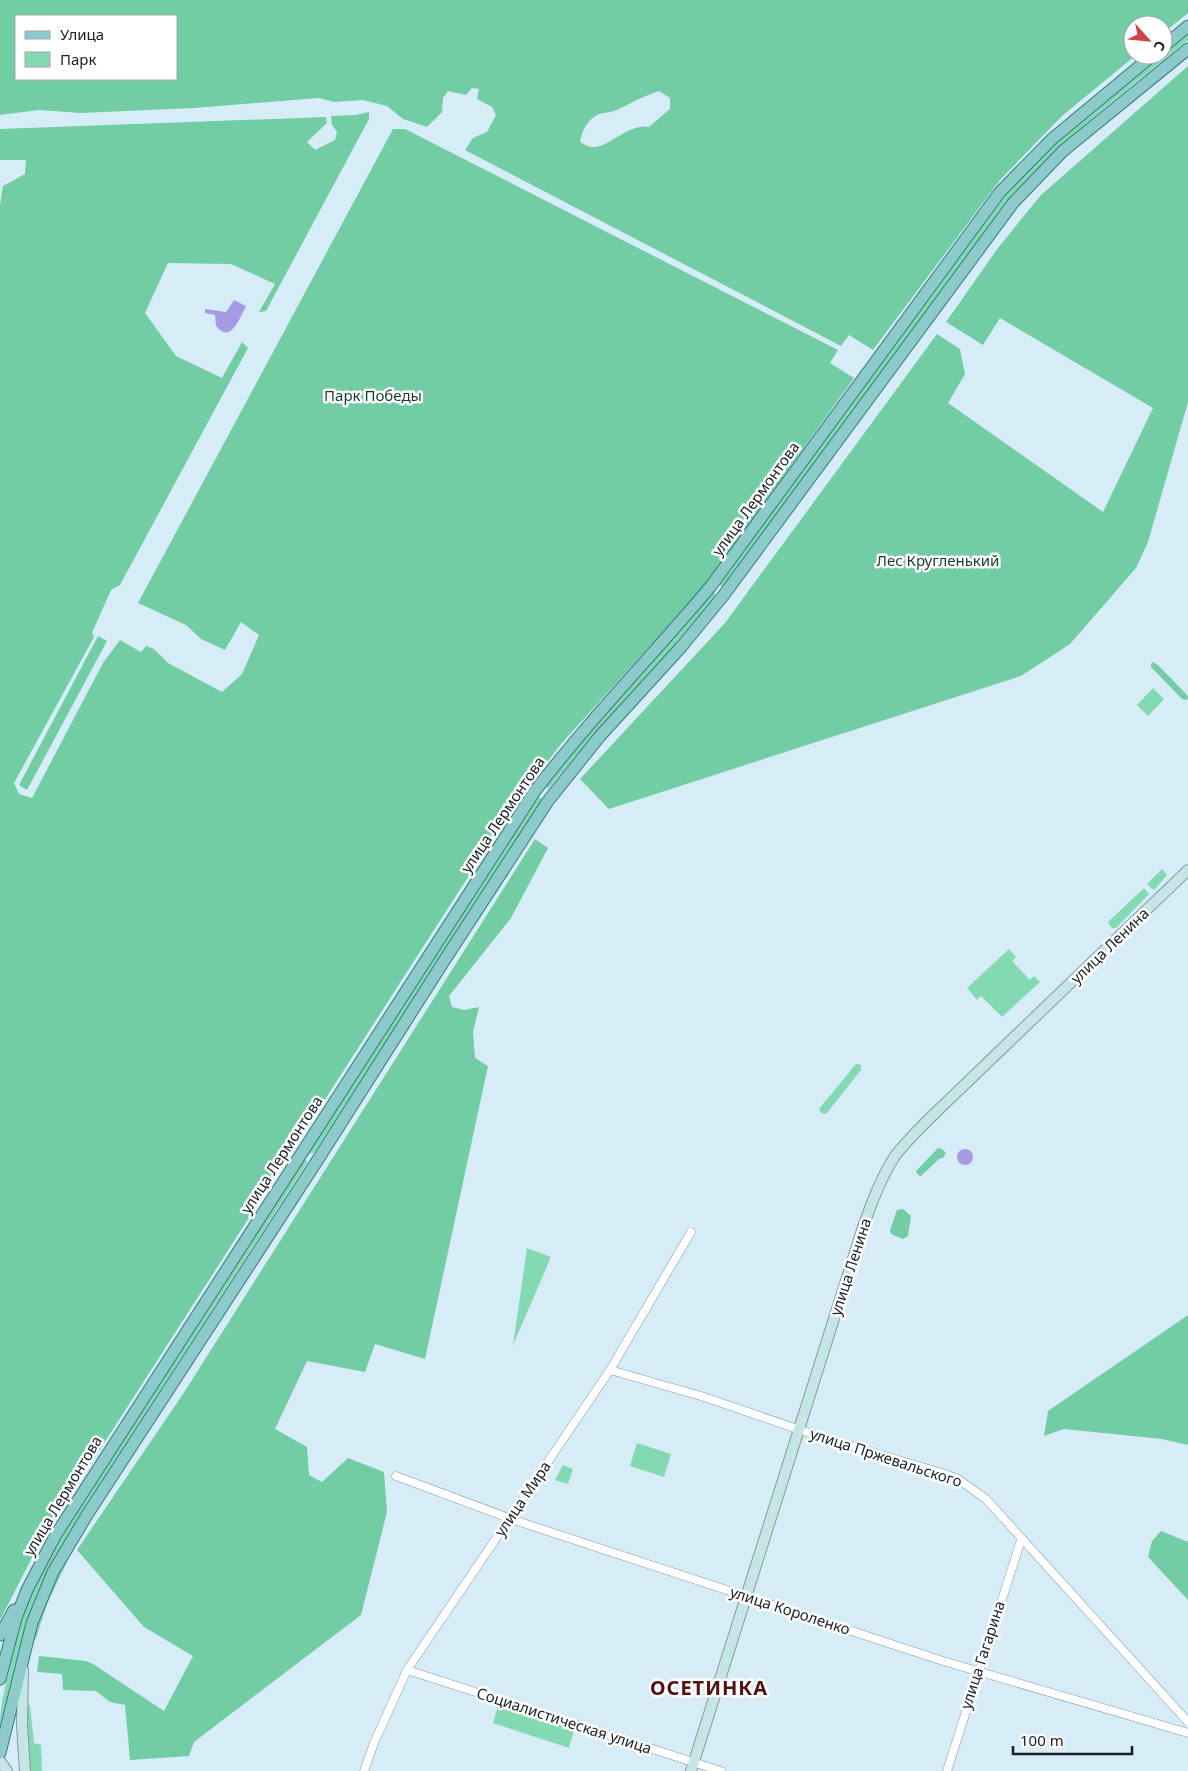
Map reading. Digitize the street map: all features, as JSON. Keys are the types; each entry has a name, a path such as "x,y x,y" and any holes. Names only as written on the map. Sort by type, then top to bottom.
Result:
{"main road":[{"path":"1173,39 1188,26"},
{"name":"улица Лермонтова","path":"0,1753 32,1623 42,1596 69,1544 548,801 594,743 682,646 723,596 1013,203 1069,146 1188,49"},
{"name":"улица Лермонтова","path":"0,1680 16,1618 27,1590 73,1506 535,791 588,726 670,635 711,586 1000,192 1052,139 1141,65"},
{"path":"711,586 723,596"},
{"name":"улица Ленина","path":"692,1766 870,1208 878,1188 896,1155 929,1119 1188,870"},
{"path":"301,1153 317,1161"},
{"path":"0,1635 39,1565"},
{"name":"улица Лермонтова","path":"23,1656 22,1724 25,1771"},
{"path":"0,1734 7,1722"},
{"path":"0,1761 7,1771"}],"street":[{"name":"улица Мира","path":"364,1771 374,1743 407,1670 610,1370 691,1232"},
{"name":"улица Пржевальского","path":"610,1370 701,1396 958,1479 986,1500 1188,1722"},
{"name":"улица Короленко","path":"396,1476 520,1522 746,1597 978,1672 1188,1733"},
{"name":"улица Гагарина","path":"947,1771 1021,1540"},
{"name":"Социалистическая улица","path":"407,1670 692,1766 721,1771"}],"green space":[{"path":"0,0 1188,0 1188,13 1173,25 1173,15 1123,15 1124,65 1062,116 1000,180 873,350 849,335 841,346 465,150 473,138 487,132 496,115 492,107 477,99 479,89 472,88 466,95 448,91 443,98 442,112 427,127 403,119 387,106 363,100 334,102 319,98 194,108 81,113 39,110 0,115","holes":["659,91 670,98 670,109 649,127 634,128 598,147 592,147 580,142 584,128 594,117 617,110"]},
{"path":"1188,33 1188,40 1173,52 1173,46"},
{"path":"1150,65 1157,65 1073,136 1029,177 1009,199 724,586 720,586 720,582 1005,196 1056,143"},
{"name":"Лес Кругленький","path":"1188,66 1188,402 1148,542 1136,568 1070,644 1021,676 609,809 580,779 725,623 937,334 960,349 965,374 948,403 1103,512 1153,408 1000,318 983,345 946,322 998,248 1041,195"},
{"name":"Парк Победы","path":"369,112 369,119 266,311 259,312 275,284 231,264 168,263 145,313 176,356 222,378 242,342 248,348 120,585 111,590 92,633 94,637 14,783 19,794 32,798 103,663 120,640 141,652 146,646 154,649 168,663 222,692 242,674 259,635 241,622 225,650 201,639 186,625 138,603 393,129 405,129 838,350 830,363 854,378 705,585 561,744 513,807 38,1546 0,1620 0,205 3,186 25,174 26,160 0,160 0,129 326,117 327,123 307,142 315,150 335,140 337,132 332,125 331,116 356,115"},
{"path":"712,593 715,593 715,596 678,642 596,732 548,789 546,786 586,736"},
{"path":"98,636 107,641 27,790 19,785"},
{"path":"1153,662 1188,696 1187,700 1182,699 1151,667"},
{"path":"1153,688 1164,699 1148,716 1137,705"},
{"path":"538,797 542,799 314,1153 310,1153 310,1149"},
{"path":"535,839 548,848 511,918 449,996 452,1007 464,1010 479,1007 473,1032 475,1058 488,1066 425,1359 375,1344 365,1372 307,1361 275,1429 307,1447 309,1475 322,1482 348,1458 384,1472 387,1512 361,1615 194,1742 189,1756 130,1760 125,1705 110,1702 96,1691 63,1690 62,1674 37,1672 39,1656 86,1661 93,1664 164,1711 193,1656 144,1627 77,1550 183,1394"},
{"path":"1162,869 1167,875 1155,889 1152,889 1147,884"},
{"path":"1144,888 1149,894 1116,928 1112,928 1108,922"},
{"path":"1009,949 1016,957 1012,961 1030,980 1034,976 1040,982 1002,1017 981,996 977,1000 967,988"},
{"path":"856,1064 861,1065 861,1070 826,1114 821,1113 819,1109"},
{"path":"938,1148 946,1153 943,1158 939,1159 921,1176 918,1175 916,1171"},
{"path":"304,1159 307,1163 82,1511 48,1569 27,1621 0,1726 3,1696 25,1611 48,1560 78,1509"},
{"path":"903,1209 911,1216 908,1236 903,1239 891,1234 890,1230 897,1210"},
{"path":"527,1248 551,1257 513,1345"},
{"path":"1188,1315 1188,1445 1162,1439 1064,1429 1044,1436 1048,1411"},
{"path":"637,1443 671,1454 664,1477 630,1466"},
{"path":"563,1465 573,1469 568,1484 555,1480"},
{"path":"1161,1531 1188,1542 1188,1600 1148,1557 1152,1541"},
{"path":"69,1558 47,1604 35,1639 33,1638 47,1598 66,1559"},
{"path":"30,1705 34,1743 41,1745 42,1771 30,1771 26,1706"},
{"path":"498,1706 574,1730 569,1748 493,1723"}],"shaded area":[{"path":"234,300 246,306 231,331 221,331 216,326 215,315 205,313 205,309 226,312"},
{"path":"965,1149 973,1157 965,1165 957,1157"}],"district":[{"name":"ОСЕТИНКА","path":"709,1688"}]}
